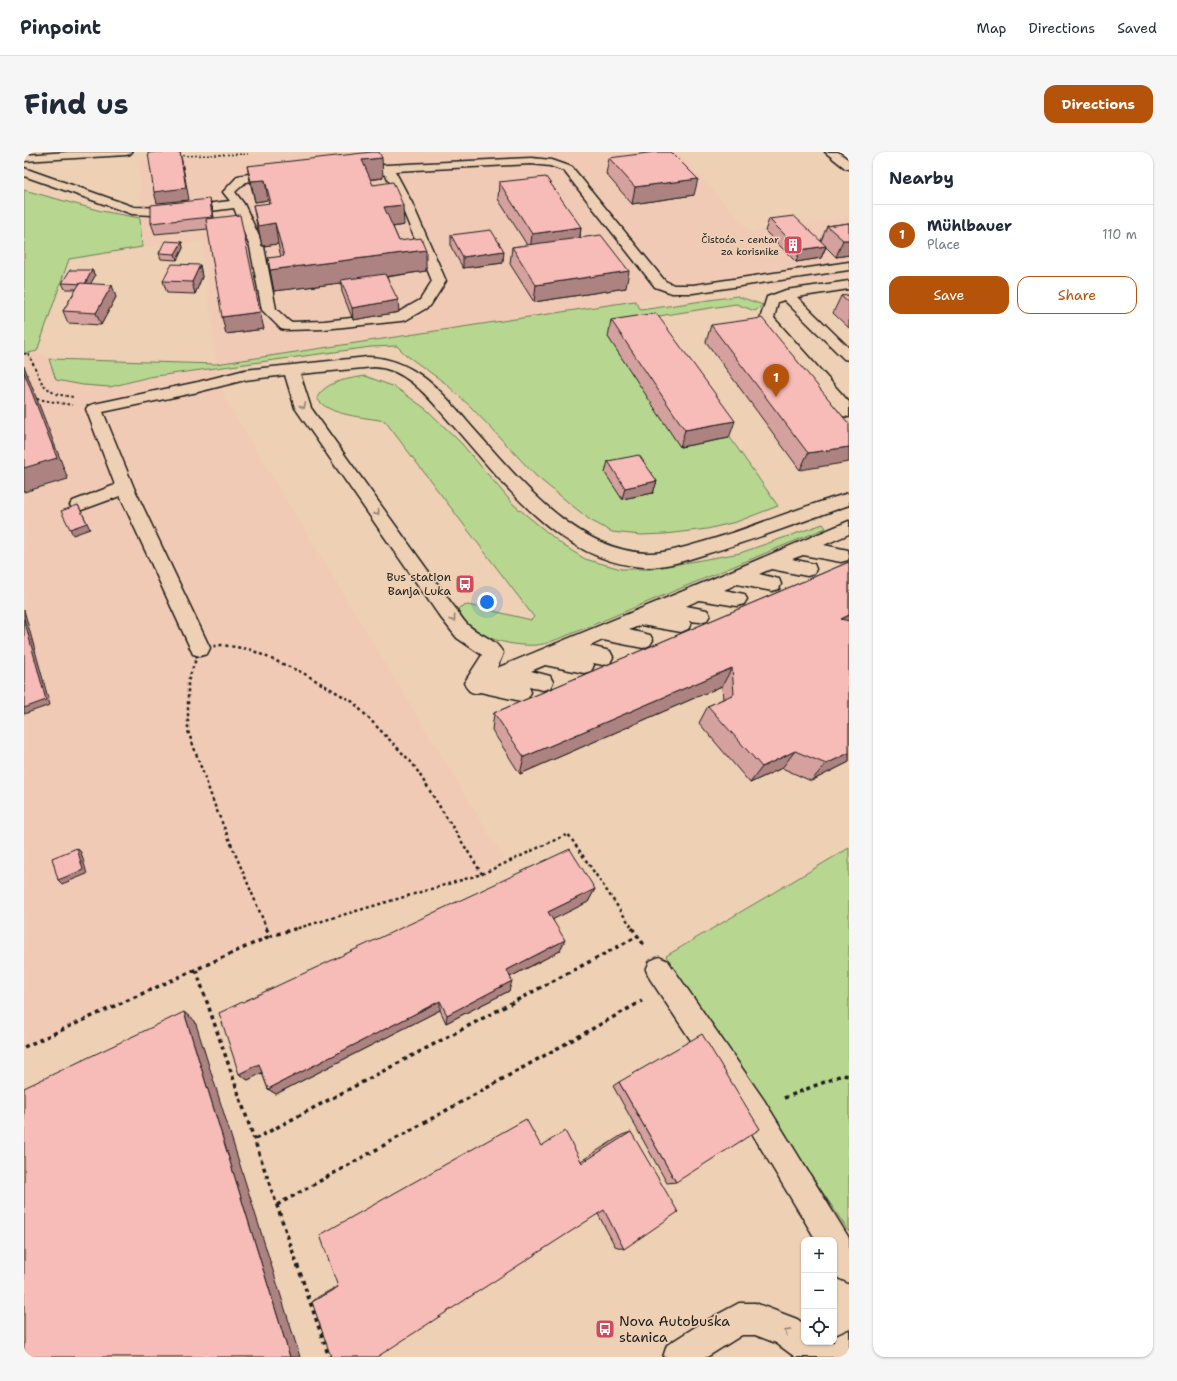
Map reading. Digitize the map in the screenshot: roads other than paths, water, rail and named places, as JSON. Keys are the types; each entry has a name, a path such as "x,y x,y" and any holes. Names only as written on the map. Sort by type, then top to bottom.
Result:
{"street":[{"path":"24,158 126,152"},
{"path":"367,169 390,172 406,203 439,281 425,303 401,317 324,325 286,326 269,310 256,247 238,204 228,192 242,179 264,175 367,169 531,161 552,163 568,170 660,284 672,288 693,289 849,266"},
{"path":"24,172 132,210 147,212 185,210 238,204"},
{"path":"849,286 786,294 772,300 767,319 849,412"},
{"path":"786,294 849,356"},
{"path":"200,648 125,488 94,409 198,387 245,375 368,362 386,363 398,368 432,392 523,494 549,517 603,552 627,558 647,560 696,551 743,537 849,499"},
{"path":"291,369 303,408 445,609 460,630 476,642 491,649 493,652 489,664 474,683 476,685 481,684 521,692"},
{"path":"79,505 125,488"},
{"path":"481,684 815,544 845,551"},
{"path":"815,544 816,566"},
{"path":"734,577 790,577"},
{"path":"734,577 772,584"},
{"path":"698,593 746,596 734,577"},
{"path":"680,600 718,607"},
{"path":"659,609 700,615"},
{"path":"631,621 681,624"},
{"path":"631,621 663,631"},
{"path":"604,633 643,640"},
{"path":"585,640 624,648"},
{"path":"565,648 603,657"},
{"path":"544,657 584,665"},
{"path":"524,665 563,674"},
{"path":"505,673 543,682"},
{"path":"665,977 754,1110 831,1237"},
{"path":"837,1248 849,1267"},
{"path":"679,1357 711,1335 739,1319 755,1319 786,1330 806,1345 816,1357"},
{"path":"836,1357 849,1346"}],"place":[{"name":"Čistoća - centar za korisnike","path":"793,245"},
{"name":"Mühlbauer","path":"776,397"},
{"name":"Bus station Banja Luka","path":"465,584"},
{"name":"Nova Autobuska stanica","path":"605,1329"}]}
